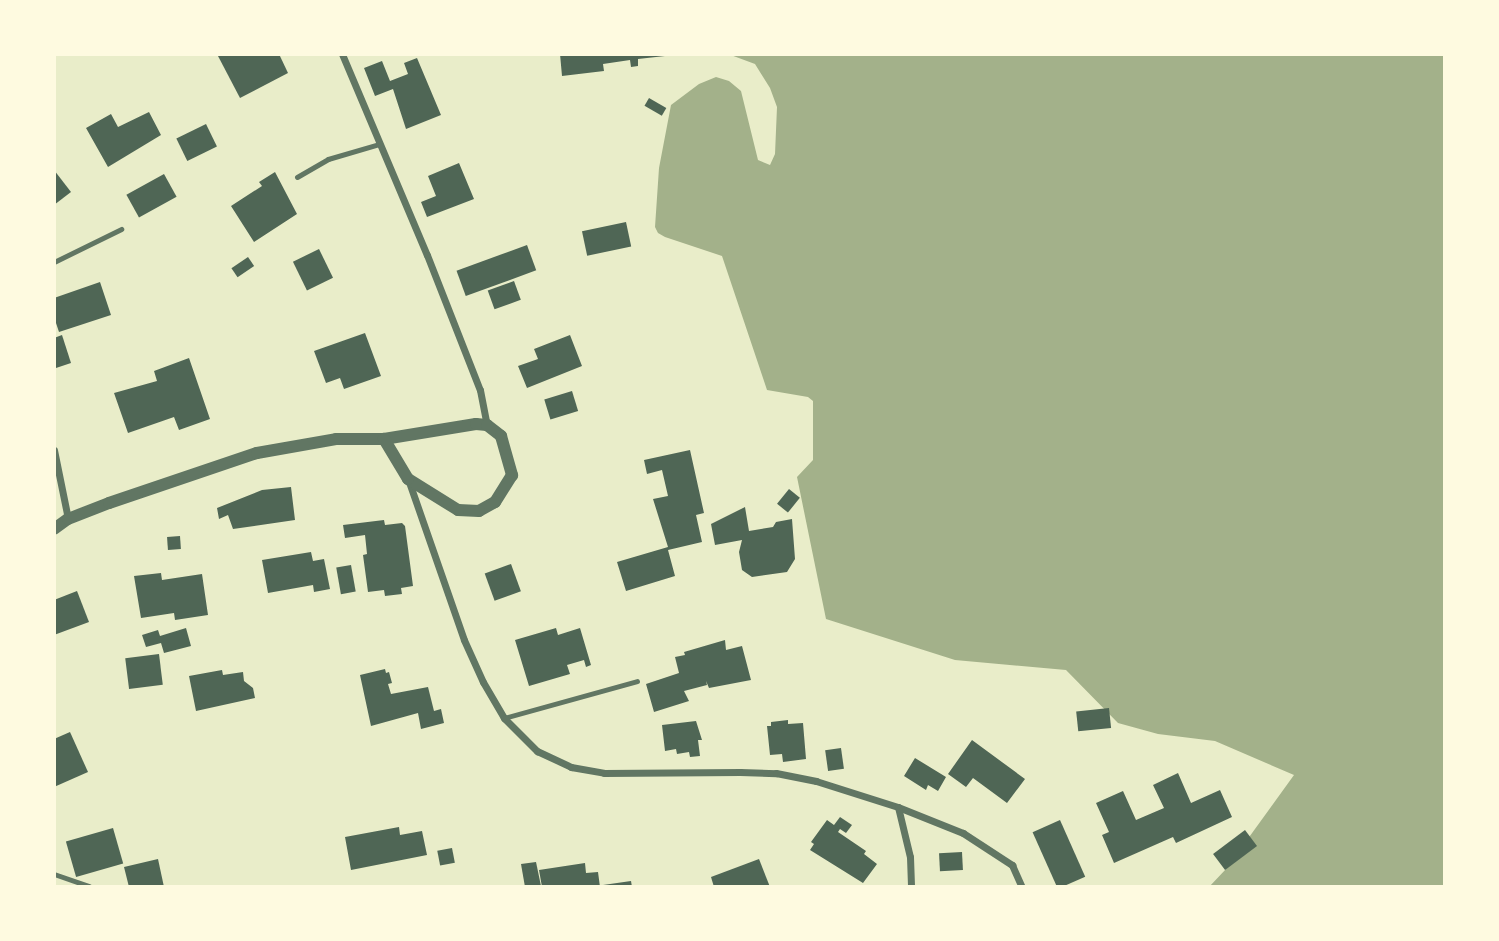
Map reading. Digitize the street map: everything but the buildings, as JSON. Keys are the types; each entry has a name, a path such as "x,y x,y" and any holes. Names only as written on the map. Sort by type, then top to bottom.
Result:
{"street":[{"path":"342,54 427,254 475,378 487,425"},
{"path":"54,529 68,519 257,453 336,439 384,439 476,424 487,425 501,436 512,475 495,502 479,511 458,510 408,479"},
{"path":"384,439 408,479 464,640 503,718 537,751 571,767 604,773 776,774 816,781 898,807 963,833 993,850 1012,865 1022,887"},
{"path":"54,450 68,519"},
{"path":"898,807 911,857 911,887"}],"lane":[{"path":"297,177 328,159 379,144"},
{"path":"54,262 121,229"},
{"path":"503,718 637,681"},
{"path":"54,874 89,886"}],"shaded area":[{"path":"728,54 1445,54 1445,887 1209,887 1226,869 1294,775 1215,741 1158,734 1118,723 1066,670 955,660 826,619 797,477 813,460 813,401 808,397 767,390 722,256 665,237 658,233 655,227 659,168 671,105 699,84 716,77 729,81 741,91 758,160 770,165 775,154 777,107 770,88 755,64"}]}
